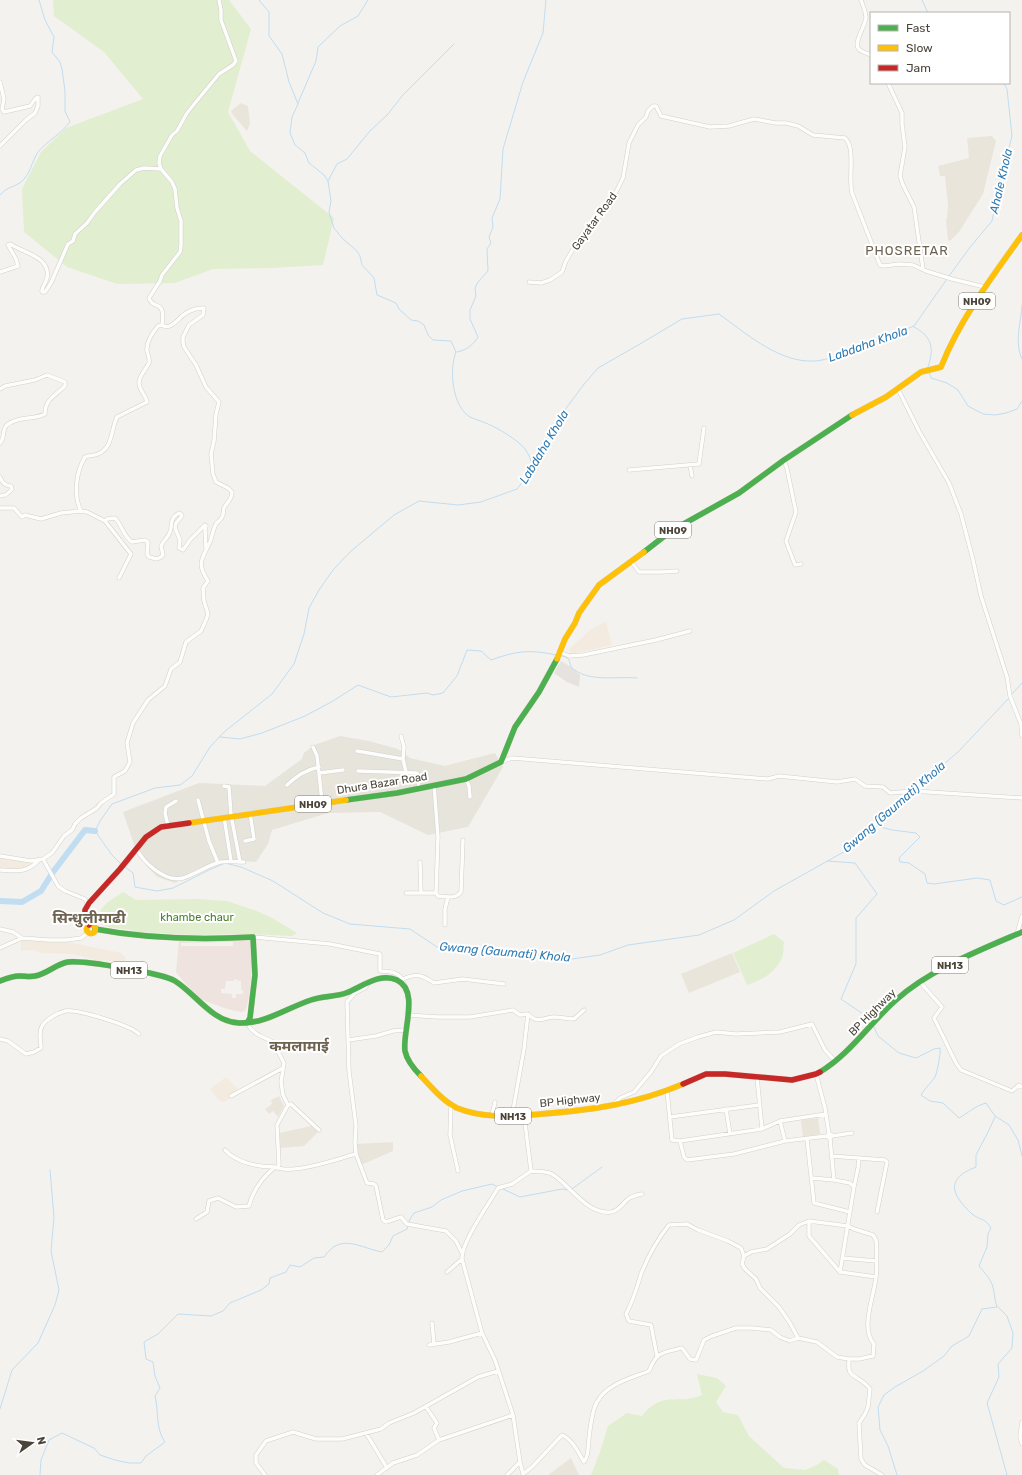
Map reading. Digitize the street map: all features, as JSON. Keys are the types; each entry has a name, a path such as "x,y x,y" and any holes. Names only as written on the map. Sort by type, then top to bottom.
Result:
{"main road":[{"name":"NH09","path":"501,762 515,727 539,692 579,613 599,585 671,531 739,493 844,419 886,397 921,372 941,367 949,347 985,286 1022,236"},
{"name":"Dhura Bazar Road","path":"88,905 146,837 161,827 250,812 420,788 466,779 501,762"},
{"path":"88,905 85,915 89,925 93,926 95,929 122,935 179,939 253,937 255,975 250,1018 247,1023"},
{"path":"89,925 86,929 88,933 93,933 95,929"},
{"name":"BP Highway","path":"403,982 409,994 404,1044 409,1061 427,1082 451,1104 470,1112 512,1116 612,1106 667,1091 706,1074 725,1074 792,1080 816,1074 835,1061 862,1036 896,1000 928,976 984,948 1020,933"},
{"name":"NH13","path":"0,981 15,976 39,976 58,965 73,961 147,972 171,979 224,1020 236,1023 264,1020 312,999 345,993 387,977 403,982"}],"street":[{"path":"162,325 164,316 162,309 149,298 160,282 162,275 180,252 181,226 174,186 161,169 159,164 160,156 187,113 219,74 233,65 236,61 221,20 219,0"},
{"path":"861,0 866,17 864,27 857,44 860,51 870,55"},
{"path":"0,82 4,99 2,109 4,112 30,106 38,97 38,101 35,113 0,146"},
{"path":"888,84 902,113 905,147 900,176 914,207 923,269 952,279 985,286"},
{"name":"Gayatar Road","path":"529,282 541,283 550,280 562,272 566,261 582,234 600,216 615,194 623,178 629,143 638,125 646,117 648,110 653,106 656,106 661,116 710,127 729,126 754,119 798,126 813,134 845,138 848,141 851,150 851,186 880,265 913,265 923,269"},
{"path":"0,272 18,266 8,245 10,244 41,260 46,265 47,278 42,290 42,292 45,292 51,284 68,244 74,241 75,234 87,223 120,184 136,170 144,168 161,169"},
{"path":"0,856 30,861 45,860 81,818 97,808 101,803 114,794 114,777 124,771 130,762 127,743 133,723 148,700 164,686 171,669 180,662 186,642 201,631 208,614 204,601 203,588 208,582 201,565 203,554 210,541 217,522 222,517 225,506 230,500 232,492 228,488 216,482 213,474 211,454 219,402 206,387 196,365 184,347 183,342 190,325 203,315 204,308 194,309 185,313 168,326 158,326 149,340 147,350 149,360 139,382 146,402 117,417 111,440 104,450 98,454 88,455 83,459 78,475 76,497 81,511"},
{"path":"0,389 5,386 35,380 47,374 65,382 65,386 48,401 45,406 45,414 7,425 4,429 3,440 0,443"},
{"path":"898,389 949,483 961,514 981,596 1007,677 1010,696 1021,724 1022,736"},
{"path":"630,470 699,464 704,428"},
{"path":"784,460 788,469 796,512 786,541 795,564 801,564"},
{"path":"690,465 692,476"},
{"path":"0,478 7,486 11,486 12,489 8,494 0,496"},
{"path":"0,508 14,508 22,517 25,515 41,519 61,513 81,511 88,512 105,522 131,554 119,578"},
{"path":"105,522 107,519 115,518 124,534 132,542 146,540 148,542 147,554 149,557 157,559 163,554 161,546 170,532 170,527 174,516 179,513 182,516 176,522 175,528 180,540 180,548 182,550 205,525 206,549"},
{"path":"630,561 639,572 677,571"},
{"path":"560,652 570,656 583,655 656,640 690,631"},
{"path":"401,736 404,747 403,759 406,772"},
{"path":"313,747 317,756 322,802"},
{"path":"357,751 403,759"},
{"path":"501,762 512,758 768,779 779,776 837,782 855,779 865,786 883,787 890,793 913,791 1022,798"},
{"path":"287,785 308,769 318,767"},
{"path":"319,774 343,770"},
{"path":"358,771 416,773 420,788"},
{"path":"466,779 469,786 470,797"},
{"path":"434,785 438,837 436,893"},
{"path":"136,848 148,864 163,875 174,879 182,879 218,863 231,861 242,862 237,848 231,816 229,787 224,786"},
{"path":"198,800 209,841 218,863"},
{"path":"168,826 165,813 166,806 176,802"},
{"path":"245,841 254,840 250,812"},
{"path":"224,817 231,861"},
{"path":"406,894 436,893 438,896 456,897 461,892 463,840"},
{"path":"229,849 237,848"},
{"path":"0,870 24,871 38,860"},
{"path":"45,860 58,886 64,891 85,899 88,905"},
{"path":"420,862 421,893"},
{"path":"445,925 445,909 448,897"},
{"path":"1020,933 1022,916"},
{"path":"0,929 13,932 22,938"},
{"path":"0,948 22,938 68,940 81,938 88,933"},
{"path":"253,937 330,944 380,954 380,971 389,971 396,974 403,982 410,976 424,976 434,983 463,979 504,984"},
{"path":"920,982 942,1007 934,1018 935,1023 944,1035 956,1063 961,1070 1012,1091 1019,1085 1022,1087"},
{"path":"367,985 366,988 355,993 347,1002 349,1071 356,1126 356,1154 367,1183 374,1184 376,1186 383,1220 386,1222 401,1217 407,1224 446,1231 456,1241 462,1252"},
{"path":"407,1015 438,1018 470,1017 513,1010 520,1015 528,1014"},
{"path":"528,1014 532,1018 540,1020 556,1017 574,1019 584,1010"},
{"path":"0,1039 8,1041 26,1054 34,1052 41,1048 40,1032 42,1026 48,1020 66,1011 81,1012 127,1026 139,1034"},
{"path":"512,1116 524,1049 528,1014"},
{"path":"247,1023 251,1031 260,1037 274,1042 284,1063 281,1082 283,1095 288,1105"},
{"path":"612,1106 620,1098 634,1092 652,1072 661,1056 679,1044 716,1032 736,1034 780,1032 812,1024 825,1050 835,1061"},
{"path":"348,1040 405,1030"},
{"path":"231,1096 283,1068"},
{"path":"816,1074 826,1114 834,1180"},
{"path":"757,1077 762,1129"},
{"path":"667,1091 672,1140 680,1141 762,1129 780,1121 826,1114"},
{"path":"492,1115 495,1102"},
{"path":"288,1105 291,1104 296,1108 319,1130"},
{"path":"451,1104 450,1135 458,1171"},
{"path":"196,1219 207,1212 209,1202 218,1198 236,1207 248,1206 251,1197 264,1176 279,1165 277,1125 288,1105"},
{"path":"670,1117 759,1105"},
{"path":"726,1109 730,1134"},
{"path":"524,1115 531,1171"},
{"path":"780,1121 785,1141"},
{"path":"680,1141 684,1157 687,1160 734,1154 785,1141 852,1133"},
{"path":"807,1139 814,1203 850,1212"},
{"path":"225,1150 230,1155 247,1162 281,1170 312,1166 356,1154"},
{"path":"832,1156 885,1160 887,1162 877,1212"},
{"path":"840,1272 859,1158"},
{"path":"642,1194 628,1199 623,1205 611,1212 603,1211 589,1207 551,1173 531,1171 512,1184 498,1188 472,1230 462,1252 462,1259 482,1333 493,1355 513,1415 523,1474 532,1467 562,1435 572,1442 584,1462 587,1458 596,1402 604,1392 615,1385 649,1371 653,1361 659,1354 682,1348 690,1359 696,1360 704,1340 712,1336 736,1328 771,1330 780,1337 790,1341 798,1338 817,1342 838,1357 859,1359 873,1356 874,1344 871,1341 868,1328 869,1313 876,1277 877,1244 873,1235 848,1226 809,1221 799,1225 790,1234 767,1248 751,1252 744,1256"},
{"path":"812,1178 850,1183 854,1187"},
{"path":"809,1221 809,1236 840,1272 876,1277"},
{"path":"657,1356 651,1324 629,1321 626,1314 655,1243 668,1225 688,1224 698,1230 728,1241 741,1248 744,1256 742,1264 745,1269 756,1279 760,1288 779,1307 798,1338"},
{"path":"842,1258 876,1261"},
{"path":"447,1272 462,1259"},
{"path":"432,1323 434,1344"},
{"path":"429,1345 482,1333"},
{"path":"850,1359 850,1372 861,1379 870,1389 868,1407 859,1422 861,1459 864,1465 882,1475"},
{"path":"266,1475 256,1463 256,1455 266,1441 294,1432 316,1438 342,1439 381,1429 389,1422 426,1407 478,1377 498,1371"},
{"path":"426,1407 437,1423 434,1428 439,1440"},
{"path":"378,1475 393,1463 417,1456 439,1440 513,1415"},
{"path":"1022,1422 1020,1437 1022,1444"},
{"path":"366,1433 387,1468"},
{"path":"507,1475 520,1462"}],"shaded area":[{"path":"241,103 248,106 250,124 247,131 231,111"},
{"path":"992,136 996,141 983,194 959,232 948,241 946,220 948,206 945,176 940,176 938,166 969,158 967,138"},
{"path":"606,621 612,645 571,654 569,649 590,630"},
{"path":"561,661 580,675 579,687 567,682 554,673"},
{"path":"340,736 369,741 398,749 410,758 445,766 495,753 503,767 468,827 428,835 380,812 328,813 272,830 268,844 256,862 220,860 175,883 157,877 138,856 123,812 199,783 265,786 302,759 304,753 314,745"},
{"path":"476,758 480,771 475,772 473,767 447,774 445,766"},
{"path":"336,773 341,798 334,799 331,785 321,787 321,775"},
{"path":"0,858 30,863 30,865 22,869 0,868"},
{"path":"179,940 252,940 252,968 249,998 245,1011 241,1012 227,1009 197,998 176,972","holes":["233,942 233,946 181,946 181,943","234,979 241,981 241,990 243,990 243,994 236,994 236,998 232,998 232,994 221,993 221,989 225,989 226,981 234,981"]},
{"path":"21,941 68,942 121,953 126,958 123,963 101,960 100,963 93,961 93,959 73,954 42,953 32,950 21,951"},
{"path":"732,953 740,972 689,993 681,974"},
{"path":"226,1077 241,1092 224,1102 218,1100 210,1089"},
{"path":"279,1096 284,1106 278,1117 273,1111 269,1114 265,1109 272,1104 271,1100"},
{"path":"818,1118 820,1134 803,1137 801,1120"},
{"path":"311,1126 318,1132 304,1146 280,1148 279,1133"},
{"path":"393,1142 393,1151 361,1165 357,1154 356,1144"},
{"path":"571,1458 579,1475 548,1475"}],"green space":[{"path":"53,0 229,0 251,29 228,112 250,151 334,218 323,265 213,269 175,283 117,284 67,267 24,232 22,189 41,152 66,128 143,99 104,52 54,16"},
{"name":"khambe chaur","path":"123,892 136,900 198,899 227,901 257,911 297,933 292,936 247,934 192,935 138,932 111,928 102,924 100,918 101,909 108,902"},
{"path":"774,934 784,942 783,956 772,972 758,981 747,985 733,953"},
{"path":"697,1374 717,1378 726,1386 716,1402 723,1412 738,1415 749,1436 784,1468 805,1470 824,1460 838,1469 839,1475 591,1475 608,1426 627,1413 642,1416 650,1408 663,1400 693,1398 702,1395"}],"waterway":[{"path":"0,195 24,179 29,172 38,152 70,122 65,111 65,91 62,69 60,62 52,52 54,37 45,20 39,0"},
{"path":"259,0 269,12 269,36 282,54 289,82 298,104 292,117 290,133 295,145 305,153 309,163 324,175 328,181 331,201 329,212 334,228 342,238 357,251 362,265 374,278 377,295 396,303 399,309 411,320 418,321 424,325 428,335 433,340 451,341 456,352 453,368 454,387 459,405 464,412 470,417 497,428 518,442 526,451 533,466"},
{"path":"298,103 316,61 318,47 340,26 358,16 368,0"},
{"path":"457,352 469,347 478,337 470,319 470,310 476,296 475,288 478,282 488,271 487,249 491,243 489,237 493,227 492,218 500,199 503,149 523,82 543,33 546,0"},
{"name":"Ahale Khola","path":"922,0 928,12"},
{"path":"328,181 337,164 347,159 369,132 388,114 402,96 454,44"},
{"name":"Ahale Khola","path":"949,276 992,221 1012,136 1007,89 1004,84"},
{"name":"Ahale Khola","path":"914,326 947,279"},
{"path":"1022,305 1018,339 1018,346 1022,359"},
{"name":"Labdaha Khola","path":"121,864 112,855 95,831 112,804 155,788 180,785 192,776 210,747 224,732 272,694 294,664 304,634 309,608 333,570 350,552 394,515 419,501 458,505 481,502 517,489 534,467 548,439 567,407 598,368 682,319 719,314 760,344 783,355 807,361 819,361 835,357 914,326"},
{"path":"914,327 925,335 930,344 931,355 928,367"},
{"path":"929,372 931,378 947,383 958,390 968,406 983,414 995,415 1006,413 1017,409 1022,401"},
{"path":"220,737 240,739 262,733 305,716 358,685 391,697 427,693 433,695 443,693 457,676 467,650 481,651 491,660 523,652 538,652 556,655"},
{"path":"561,656 568,659 571,667 586,675 602,678 637,678"},
{"name":"Gwang (Gaumati) Khola","path":"1012,694 1022,683"},
{"name":"Gwang (Gaumati) Khola","path":"915,789 958,752 1010,697"},
{"name":"Gwang (Gaumati) Khola","path":"125,867 133,873 135,887 157,891 173,888 225,863 241,867 273,881 323,913 350,924 410,929 437,947 515,952 572,959 600,955 628,945 699,935 734,920 774,891 849,849 877,826 911,793"},
{"path":"877,826 892,830 916,833 920,837 899,858 900,862 909,863 925,874 927,883 934,884 977,878 990,880 996,901 1004,905 1022,897"},
{"path":"0,901 22,902 41,891 53,872 85,830 95,831"},
{"path":"827,861 855,863 877,894 856,918 856,964 841,999 869,1018 871,1022"},
{"path":"874,1027 878,1036 899,1053 916,1058 934,1049 940,1048 939,1063 935,1077 921,1095 930,1101 943,1103 959,1118 986,1103 995,1116 1009,1125 1018,1140 1022,1156"},
{"path":"897,1475 888,1446 880,1430 878,1407 884,1395 923,1371 944,1356 952,1346 969,1336 982,1309 997,1307 992,1284 979,1266 987,1247 988,1234 991,1228 986,1222 972,1214 965,1207 959,1200 954,1188 959,1177 976,1167 976,1155 995,1117"},
{"path":"572,1189 602,1167"},
{"path":"0,1409 12,1370 38,1343 55,1305 59,1290 51,1251 54,1217 50,1170"},
{"path":"40,1475 41,1460 49,1440 62,1433 94,1448 100,1455 129,1463 141,1463 146,1456 165,1442 158,1425 155,1396 160,1388 155,1376 153,1362 146,1359 144,1342 158,1334 178,1314 211,1316 223,1311 230,1303 261,1290 269,1284 270,1278 286,1272 290,1265 300,1267 314,1258 324,1257 330,1249 337,1245 344,1243 358,1245 382,1252 389,1245 393,1236 407,1229 410,1219 414,1213 432,1207 441,1200 462,1191 492,1184 498,1187"},
{"path":"501,1188 520,1197 562,1189 569,1190"},
{"path":"998,1307 1007,1316 1013,1333 1012,1348 998,1364 999,1377 987,1403 1007,1475"}],"traffic: fast":[{"path":"644,552 671,531 739,493 784,460 852,415"},
{"path":"346,800 397,793 466,779 501,762 515,727 539,692 557,659"},
{"path":"95,929 154,937 253,937 255,975 250,1018 247,1023"},
{"path":"820,1072 841,1056 886,1009 909,989 939,970 1022,932"},
{"path":"0,981 15,976 39,975 68,962 89,963 122,968 155,974 175,981 183,986 212,1013 229,1021 249,1023 276,1015 311,1000 342,994 378,979 391,978 404,985 408,993 409,1002 405,1051 413,1068 421,1076"}],"traffic: slow":[{"path":"852,415 886,397 921,372 941,367 957,332 967,315 1022,235"},
{"path":"557,659 565,639 575,623 579,613 599,585 644,552"},
{"path":"189,823 346,800"},
{"path":"89,925 93,925 95,929 93,933 89,933 87,931 87,927 89,925"},
{"path":"421,1076 442,1098 457,1108 478,1114 499,1116 560,1112 614,1105 648,1097 683,1084"}],"traffic: jam":[{"path":"89,925 85,915 85,910 89,903 120,869 146,837 161,827 189,823"},
{"path":"683,1084 706,1074 725,1074 792,1080 820,1072"}],"district":[{"name":"PHOSRETAR","path":"907,250"},
{"name":"सिन्धुलीमाढी","path":"89,918"},
{"name":"कमलामाई","path":"299,1046"}]}
